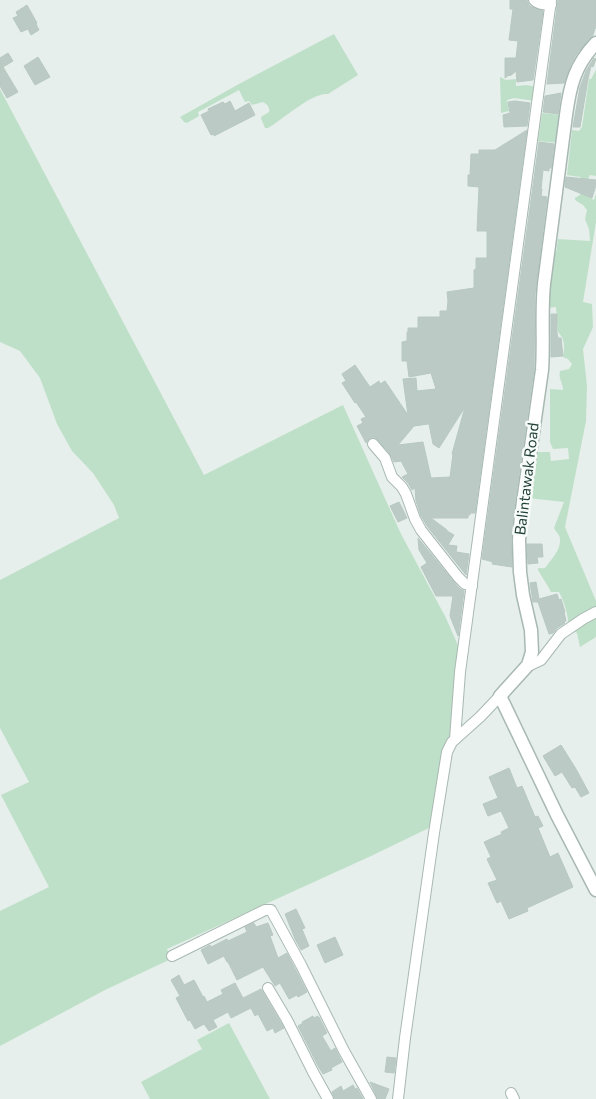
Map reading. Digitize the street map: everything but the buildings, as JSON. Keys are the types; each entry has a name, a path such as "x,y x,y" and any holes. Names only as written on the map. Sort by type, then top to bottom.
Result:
{"street":[{"path":"455,739 460,672 551,2 540,4 534,0"},
{"name":"Balintawak Road","path":"500,696 531,659 531,630 520,582 519,540 542,370 544,284 569,96 580,64 596,43"},
{"path":"374,444 385,458 392,478 402,487 406,494 415,520 421,530 458,577 465,584 472,586"},
{"path":"526,667 541,660 561,634 596,612"},
{"path":"398,1099 405,1038 448,749 455,739 500,696 557,815 596,890"},
{"path":"172,956 265,910 271,910 371,1099"},
{"path":"268,988 328,1099"}],"green space":[{"path":"334,34 358,75 328,94 314,97 268,128 265,128 261,117 269,112 268,106 263,102 252,105 249,101 245,102 239,90 198,112 199,116 187,123 180,117 239,84"},
{"path":"596,70 596,176 590,175 584,194 594,200 596,194 596,222 583,302 592,304 593,327 583,349 587,386 586,421 565,527 596,601 596,637 580,647 577,633 569,628 566,609 559,592 551,592 538,570 538,568 546,567 558,549 560,538 554,528 564,502 528,498 535,452 550,452 551,461 569,459 568,448 553,449 550,442 550,389 563,390 560,371 569,369 572,364 563,357 564,343 558,332 556,307 547,308 552,253 556,253 558,239 590,241 589,229 585,219 587,210 575,200 580,195 582,179 567,175 572,130 579,131 582,127 589,79 591,79"},
{"path":"500,77 506,80 516,79 516,86 527,85 537,87 535,101 514,98 507,100 509,111 501,113"},
{"path":"0,89 204,475 343,405 401,534 446,618 460,650 451,740 442,751 431,827 167,949 171,959 105,990 0,1046 0,911 49,887 1,795 29,782 0,728 0,580 119,518 114,505 93,473 72,451 57,424 40,378 20,351 0,342"},
{"path":"542,113 562,115 558,143 538,141"},
{"path":"229,1023 270,1099 150,1099 141,1082 202,1049 197,1040"}]}
